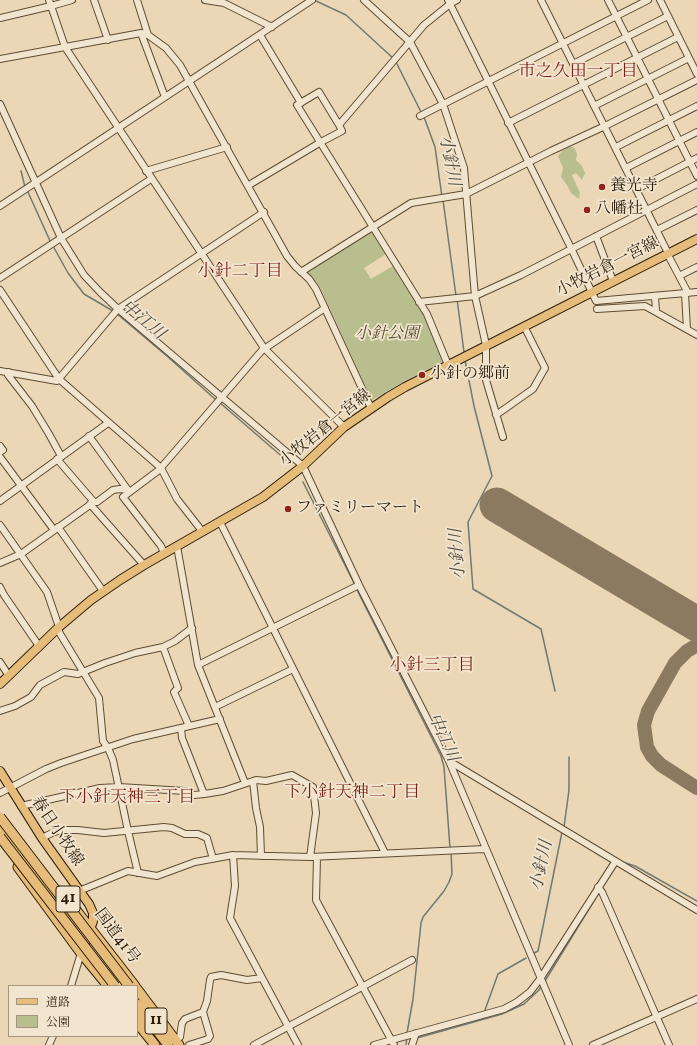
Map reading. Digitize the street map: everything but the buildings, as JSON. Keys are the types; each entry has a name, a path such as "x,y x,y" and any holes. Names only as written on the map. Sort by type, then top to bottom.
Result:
{"highway":[{"name":"国道41号","path":"0,812 133,985"},
{"path":"0,817 128,985"},
{"path":"0,829 82,936 82,943"},
{"path":"0,837 114,985"},
{"name":"41","path":"0,843 81,953 107,985"},
{"path":"108,958 110,968 123,985"},
{"name":"国道41号","path":"138,990 174,1044"},
{"name":"11","path":"138,997 174,1044"},
{"path":"138,1005 174,1044"},
{"name":"11","path":"138,1015 161,1045"},
{"path":"138,1024 154,1045"}],"main road":[{"name":"小牧岩倉一宮線","path":"0,684 59,627 103,591 164,553 263,497 302,466 344,427 371,408 405,387 486,345 697,239"},
{"name":"春日小牧線","path":"0,771 42,838 89,904 93,913 93,921 81,953"}],"street":[{"path":"0,18 50,3 72,0"},
{"path":"94,0 108,40"},
{"path":"137,0 148,35"},
{"path":"205,0 224,3 272,27"},
{"path":"364,0 410,42 443,104 464,168 475,296 486,345 486,380 498,414 503,437"},
{"path":"340,125 424,25 449,2 457,0"},
{"path":"541,0 637,189 687,293 687,329"},
{"path":"608,0 697,176"},
{"path":"420,116 648,0"},
{"path":"660,0 697,74"},
{"path":"0,206 311,1"},
{"path":"449,2 596,301 697,292"},
{"path":"50,3 65,47 264,348 344,427"},
{"path":"574,64 668,16"},
{"path":"141,33 165,97"},
{"path":"0,59 141,33 148,35 166,48 174,56 189,81 249,185 287,256 301,272 310,279 316,289 371,408"},
{"path":"260,35 301,103"},
{"path":"508,122 678,37"},
{"path":"594,106 689,58"},
{"path":"301,272 411,203 466,194 697,80"},
{"path":"249,185 321,142 342,131 340,125 319,92 298,105 321,142 372,227 427,314 448,365"},
{"path":"0,104 36,182 59,239 84,275 118,309 302,466 359,585 449,761 569,1045"},
{"path":"616,147 697,106"},
{"path":"626,168 697,132"},
{"path":"146,171 227,147"},
{"path":"637,189 697,158"},
{"path":"0,278 152,179"},
{"path":"419,302 475,296 522,275 571,248 697,184"},
{"path":"657,230 697,210"},
{"path":"0,371 57,381 118,309 264,212"},
{"path":"596,236 613,281"},
{"path":"679,276 697,267"},
{"path":"0,290 59,379 161,468 177,499 202,531"},
{"path":"655,296 656,311"},
{"path":"597,309 646,306 697,335"},
{"path":"164,553 161,546 123,497 161,468 264,348 325,308"},
{"path":"498,414 533,389 545,368 524,326"},
{"path":"9,372 8,375 32,406 50,434 59,458 92,503 144,565"},
{"path":"0,501 108,423"},
{"path":"89,436 129,491"},
{"path":"0,446 3,450 0,452"},
{"path":"0,457 103,591"},
{"path":"0,563 21,554 92,503 97,502 113,490 120,489 129,491"},
{"path":"220,522 385,853"},
{"path":"0,525 48,592 59,627 59,632 99,698 103,741 113,760 138,873"},
{"path":"177,546 198,665 245,783"},
{"path":"198,665 359,585"},
{"path":"0,587 39,646"},
{"path":"0,712 31,697 40,685 64,672 78,674 135,653 163,647 175,641 192,628"},
{"path":"163,647 178,688 174,692 189,726"},
{"path":"0,662 9,676"},
{"path":"215,707 293,669"},
{"path":"0,793 11,789 51,767 133,739 220,719"},
{"path":"181,728 182,738 204,794"},
{"path":"449,761 697,910"},
{"path":"21,806 100,788 119,787 185,790 194,795 223,790 256,780 266,781 292,775 313,787 316,814 313,857 316,900 393,1043"},
{"path":"253,781 260,827 260,856"},
{"path":"42,838 62,830 78,830 104,834 164,827 172,828 185,834 198,834 207,838 213,859"},
{"path":"79,891 128,871 157,876 195,862 233,855 313,857 485,849"},
{"path":"233,855 235,886 230,918 298,1045"},
{"path":"374,1045 393,1043 414,1034 504,1009 517,1002 541,980 615,862"},
{"path":"599,889 669,1045"},
{"path":"71,985 81,953"},
{"path":"254,1045 412,960"},
{"path":"189,1045 208,1039 210,1036 203,1012 207,1001 211,978 221,975 247,980 262,978"},
{"path":"593,1045 697,999"},
{"path":"174,1044 180,1037 184,1019 203,1012"},
{"path":"412,1045 414,1034"}],"green space":[{"path":"569,147 574,147 577,154 576,160 582,166 585,173 582,180 576,173 572,175 580,193 579,199 571,193 561,177 563,168 558,156 562,151"},
{"name":"小針公園","path":"372,231 386,254 364,268 371,279 393,266 424,315 442,362 372,400 320,287 307,272 308,268"}],"waterway":[{"name":"小針川","path":"314,0 346,15 394,59"},
{"name":"小針川","path":"396,62 422,114"},
{"name":"小針川","path":"424,117 435,147 442,197"},
{"name":"中江川","path":"21,171 25,187"},
{"name":"中江川","path":"27,190 51,243"},
{"name":"小針川","path":"443,200 456,296"},
{"name":"中江川","path":"53,246 68,273 84,294 113,311"},
{"name":"小針川","path":"457,299 464,352"},
{"name":"中江川","path":"116,313 216,400"},
{"name":"小針川","path":"465,360 474,406 492,476 468,522 473,589 541,629 555,691"},
{"name":"中江川","path":"219,402 286,460"},
{"name":"中江川","path":"303,482 355,585"},
{"name":"中江川","path":"356,588 441,756 444,767 450,848"},
{"name":"小針川","path":"564,827 569,790 569,757"},
{"name":"小針川","path":"534,953 538,951 562,832"},
{"name":"中江川","path":"407,1033 413,999 421,923 423,917 444,891 449,882 452,874 451,852"},
{"path":"619,861 635,866 697,901"},
{"path":"545,981 595,899"},
{"name":"小針川","path":"485,1010 498,974 526,958"},
{"name":"小針川","path":"417,1038 502,1014 524,1004 542,986"},
{"name":"中江川","path":"406,1045 407,1037"}],"taxiway":[{"path":"697,645 687,651 675,663 648,711 644,725 647,747 652,756 661,765 697,788"}],"runway":[{"path":"497,505 697,624"}],"place":[{"name":"養光寺","path":"602,187"},
{"name":"八幡社","path":"587,210"},
{"name":"小針の郷前","path":"422,375"},
{"name":"ファミリーマート","path":"288,509"}],"district":[{"name":"市之久田一丁目","path":"578,73"},
{"name":"小針二丁目","path":"240,273"},
{"name":"小針三丁目","path":"432,667"},
{"name":"下小針天神二丁目","path":"352,794"},
{"name":"下小針天神三丁目","path":"127,799"}]}
